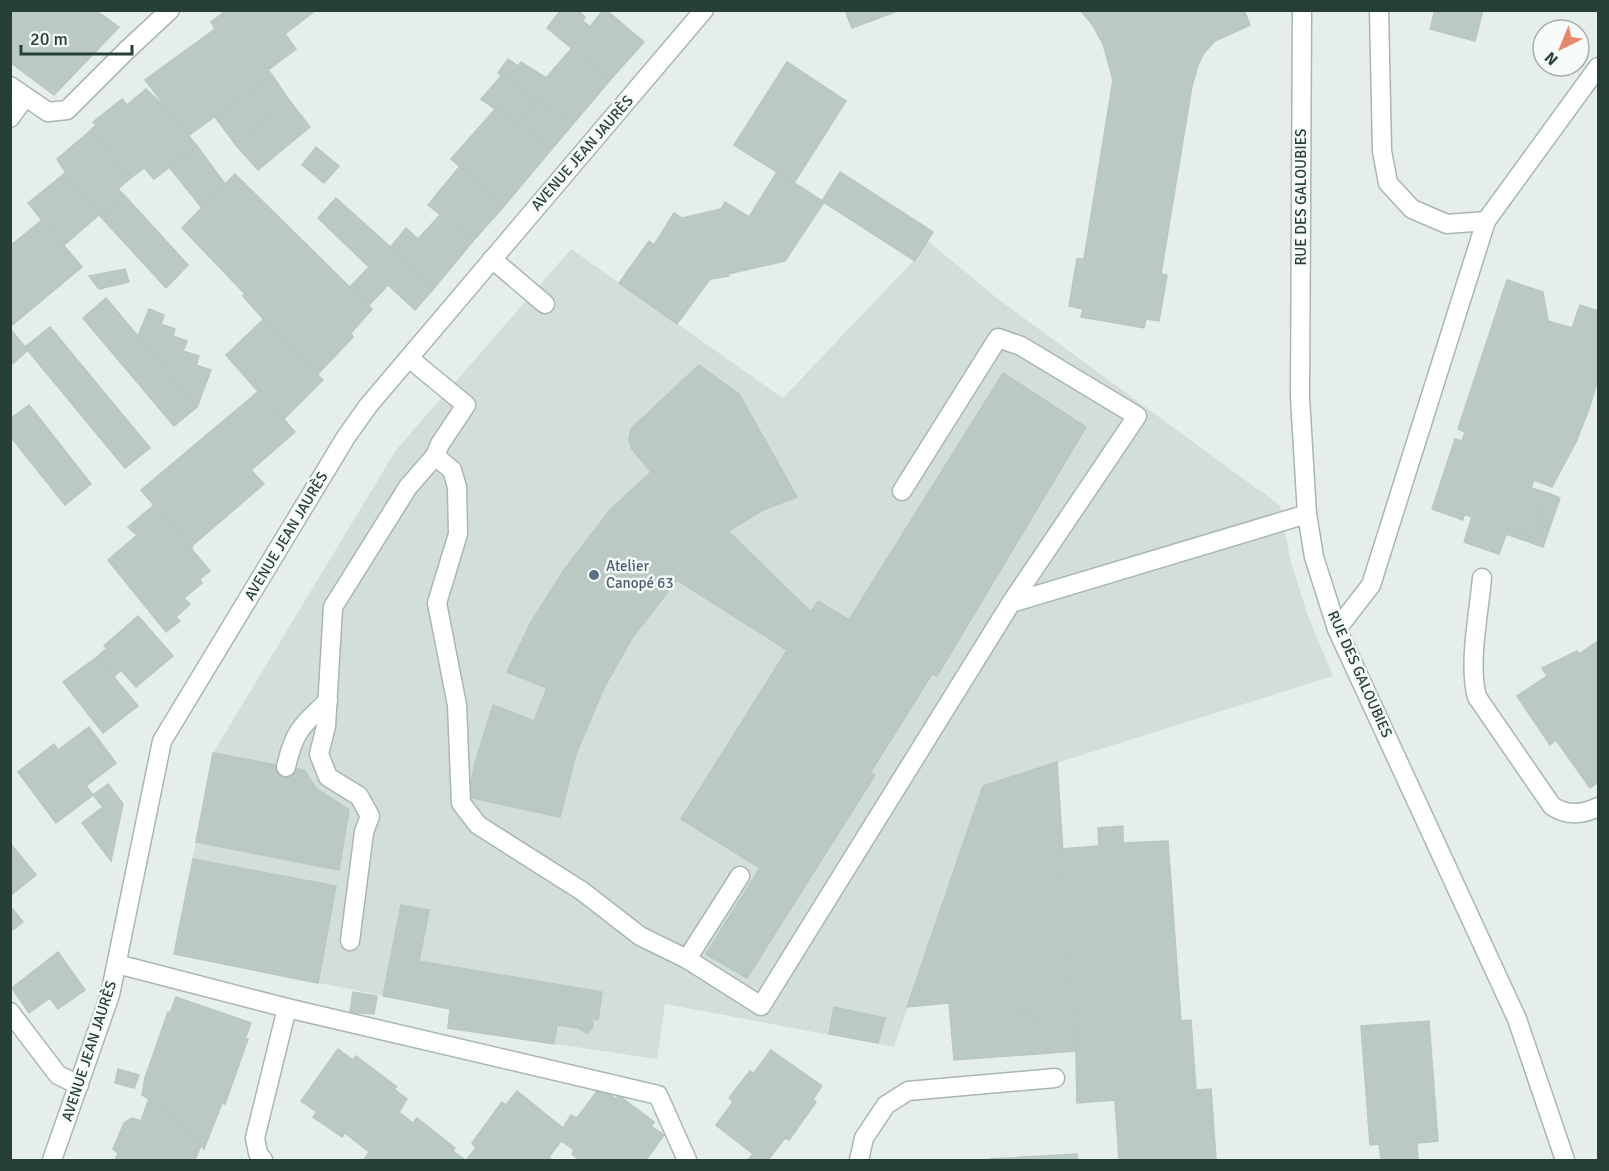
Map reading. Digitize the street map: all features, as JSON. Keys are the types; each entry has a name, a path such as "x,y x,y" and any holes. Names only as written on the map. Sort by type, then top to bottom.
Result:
{"street":[{"path":"10,118 18,92 48,112 66,110 170,10"},
{"name":"AVENUE JEAN JAURÈS","path":"52,1161 110,995 162,741 346,437 368,406 704,10"},
{"name":"RUE DES GALOUBIES","path":"1302,10 1299,398 1307,513 1314,557 1337,629 1517,1019 1565,1161"},
{"path":"1379,10 1382,151 1388,183 1412,209 1447,224 1486,221"},
{"path":"1337,629 1371,585 1486,221 1599,68"},
{"path":"492,259 545,304"},
{"path":"435,456 452,470 457,486 458,534 437,603 457,705 461,803 478,825 582,891 640,936 687,959 760,1006 1011,603 1137,416 1021,346 998,338 902,491"},
{"path":"350,941 364,832 370,816 358,796 328,777 319,754 327,726 333,607 408,487 435,456 440,444 466,405 409,358"},
{"path":"1011,603 1307,513"},
{"path":"1482,578 1474,669 1474,687 1478,697 1552,806 1562,812 1578,814 1599,807"},
{"path":"286,767 290,747 302,725 328,701"},
{"path":"687,959 740,876"},
{"path":"117,964 287,1008 658,1095 687,1161"},
{"path":"263,1161 258,1153 255,1138 287,1008"},
{"path":"10,1012 58,1075 80,1086"},
{"path":"859,1161 864,1138 886,1105 908,1091 1055,1078"}],"shaded area":[{"path":"928,241 998,299 1280,506 1291,562 1308,616 1333,676 983,786 894,1047 665,1004 657,1059 448,1028 450,1009 174,954 213,753 396,450 571,249 783,398 914,260 916,261"}],"building":[{"path":"12,10 95,10 119,27 54,95 10,62 13,55 10,54 10,13"},
{"path":"227,10 316,10 285,34 296,49 268,70 272,75 188,136 145,80 215,29 211,22"},
{"path":"561,10 577,10 585,17 583,21 590,27 603,10 606,10 644,42 610,80 547,28"},
{"path":"845,10 900,10 852,28"},
{"path":"1080,10 1244,10 1250,25 1215,41 1204,53 1198,65 1192,86 1161,274 1167,275 1159,321 1146,319 1144,328 1081,317 1083,309 1069,306 1077,259 1084,259 1113,80 1103,44 1092,24"},
{"path":"1435,10 1483,10 1475,41 1430,29"},
{"path":"571,49 610,80 573,124 509,80 521,62 546,78"},
{"path":"508,59 518,66 509,80 498,73"},
{"path":"787,62 846,101 794,183 734,145"},
{"path":"272,75 289,100 235,144 215,117"},
{"path":"502,75 537,99 517,122 498,106 495,109 481,99"},
{"path":"146,89 167,109 197,146 154,179 144,168 132,177 89,132 96,125 93,122 122,99 127,105"},
{"path":"537,99 573,124 551,150 517,122"},
{"path":"289,100 310,127 258,170 235,144"},
{"path":"498,106 551,150 505,205 451,159"},
{"path":"89,132 132,177 118,189 125,196 101,217 64,174 66,173 57,159"},
{"path":"197,146 225,184 202,208 170,168"},
{"path":"316,147 339,166 324,183 302,165"},
{"path":"460,166 505,205 473,241 428,205"},
{"path":"777,172 824,202 785,261 710,279 677,324 619,283 649,241 654,245 674,213 682,218 721,209 725,202 749,217"},
{"path":"840,172 933,232 915,261 822,201"},
{"path":"64,174 100,214 63,246 28,203"},
{"path":"235,174 372,309 351,333 353,337 318,374 280,334 278,336 243,296 245,294 182,228"},
{"path":"125,196 188,265 166,288 101,217"},
{"path":"336,198 435,287 415,310 388,285 369,305 350,287 369,267 318,218"},
{"path":"441,214 473,241 435,287 390,248 406,228 418,239"},
{"path":"42,220 82,267 10,327 10,246"},
{"path":"125,269 129,282 99,289 89,276"},
{"path":"1507,280 1543,292 1548,321 1572,328 1580,305 1598,311 1598,379 1576,442 1552,487 1534,480 1531,488 1548,493 1541,512 1537,539 1508,529 1499,554 1464,542 1472,517 1464,514 1463,520 1432,509 1455,439 1462,441 1465,432 1458,429"},
{"path":"106,298 197,407 174,426 83,318"},
{"path":"149,309 164,315 161,324 175,329 173,336 187,341 183,351 199,356 196,365 211,370 197,407 138,336"},
{"path":"264,319 323,380 283,420 226,355"},
{"path":"50,327 150,448 125,468 25,347"},
{"path":"10,329 28,350 10,366"},
{"path":"699,365 739,394 797,497 763,510 728,531 811,612 818,601 849,620 1003,373 1086,427 937,676 932,674 870,773 875,775 747,978 706,954 760,868 681,819 787,650 677,580 632,638 604,688 576,754 560,817 468,797 475,763 493,705 534,721 547,688 507,672 531,622 564,570 610,510 651,472 631,448 629,439 631,429"},
{"path":"259,391 295,432 251,470 264,484 193,545 192,549 141,490"},
{"path":"29,405 91,484 65,505 10,436 10,419"},
{"path":"1548,493 1560,498 1543,547 1506,534 1508,529 1537,539 1541,512"},
{"path":"154,505 210,571 200,579 202,583 184,598 190,604 176,617 180,621 166,632 108,560 137,535 128,527"},
{"path":"138,616 173,656 136,687 121,670 114,677 97,657 107,648 104,646"},
{"path":"1598,641 1598,782 1590,788 1556,740 1550,745 1517,696 1547,676 1542,668 1577,651 1579,654"},
{"path":"97,657 138,706 103,733 63,682"},
{"path":"89,727 116,763 86,786 93,795 56,823 18,772 54,744 58,750"},
{"path":"213,753 304,770 316,788 349,810 339,870 196,842"},
{"path":"1057,762 1076,1051 954,1060 949,1003 907,1007 983,786"},
{"path":"108,784 123,804 111,861 82,823 103,807 93,795"},
{"path":"1123,826 1123,843 1168,841 1181,1021 1191,1020 1196,1090 1211,1089 1216,1160 1119,1160 1115,1100 1077,1103 1076,1051 1061,849 1099,846 1098,828"},
{"path":"10,843 36,875 10,896"},
{"path":"193,859 336,886 318,983 174,954"},
{"path":"401,905 429,910 419,961 602,992 598,1020 591,1019 592,1028 587,1033 578,1028 557,1025 554,1044 448,1028 450,1009 383,996"},
{"path":"10,906 23,922 10,932"},
{"path":"58,952 85,990 58,1009 50,998 29,1013 12,988"},
{"path":"353,992 377,996 374,1014 350,1012"},
{"path":"176,997 251,1023 245,1039 248,1039 225,1104 222,1103 204,1149 171,1113 142,1095 145,1078 168,1012 170,1013"},
{"path":"834,1007 885,1018 878,1043 829,1034"},
{"path":"1013,1012 1033,1012 1033,1026 1014,1027"},
{"path":"1429,1021 1438,1141 1417,1143 1418,1160 1381,1160 1379,1144 1370,1145 1361,1026"},
{"path":"338,1049 353,1060 356,1056 397,1087 394,1089 407,1099 399,1112 413,1123 417,1118 455,1148 453,1151 465,1160 364,1160 369,1152 345,1133 342,1137 313,1117 317,1112 301,1101"},
{"path":"771,1050 822,1086 813,1099 816,1102 789,1140 785,1138 768,1160 748,1160 753,1154 716,1125 733,1102 729,1098 750,1071 753,1074"},
{"path":"118,1069 139,1075 134,1088 115,1083"},
{"path":"600,1087 616,1099 618,1095 654,1122 651,1126 664,1135 646,1160 580,1160 572,1154 574,1150 561,1141 549,1157 552,1160 466,1160 476,1148 472,1143 502,1102 506,1105 517,1091 563,1128 571,1115 577,1118"},
{"path":"149,1099 171,1113 201,1145 195,1160 115,1160 118,1153 113,1149 124,1123 132,1118 141,1121"},
{"path":"1077,1154 1078,1160 990,1160 990,1159"}],"place":[{"name":"Atelier Canopé 63","path":"594,575"}]}
